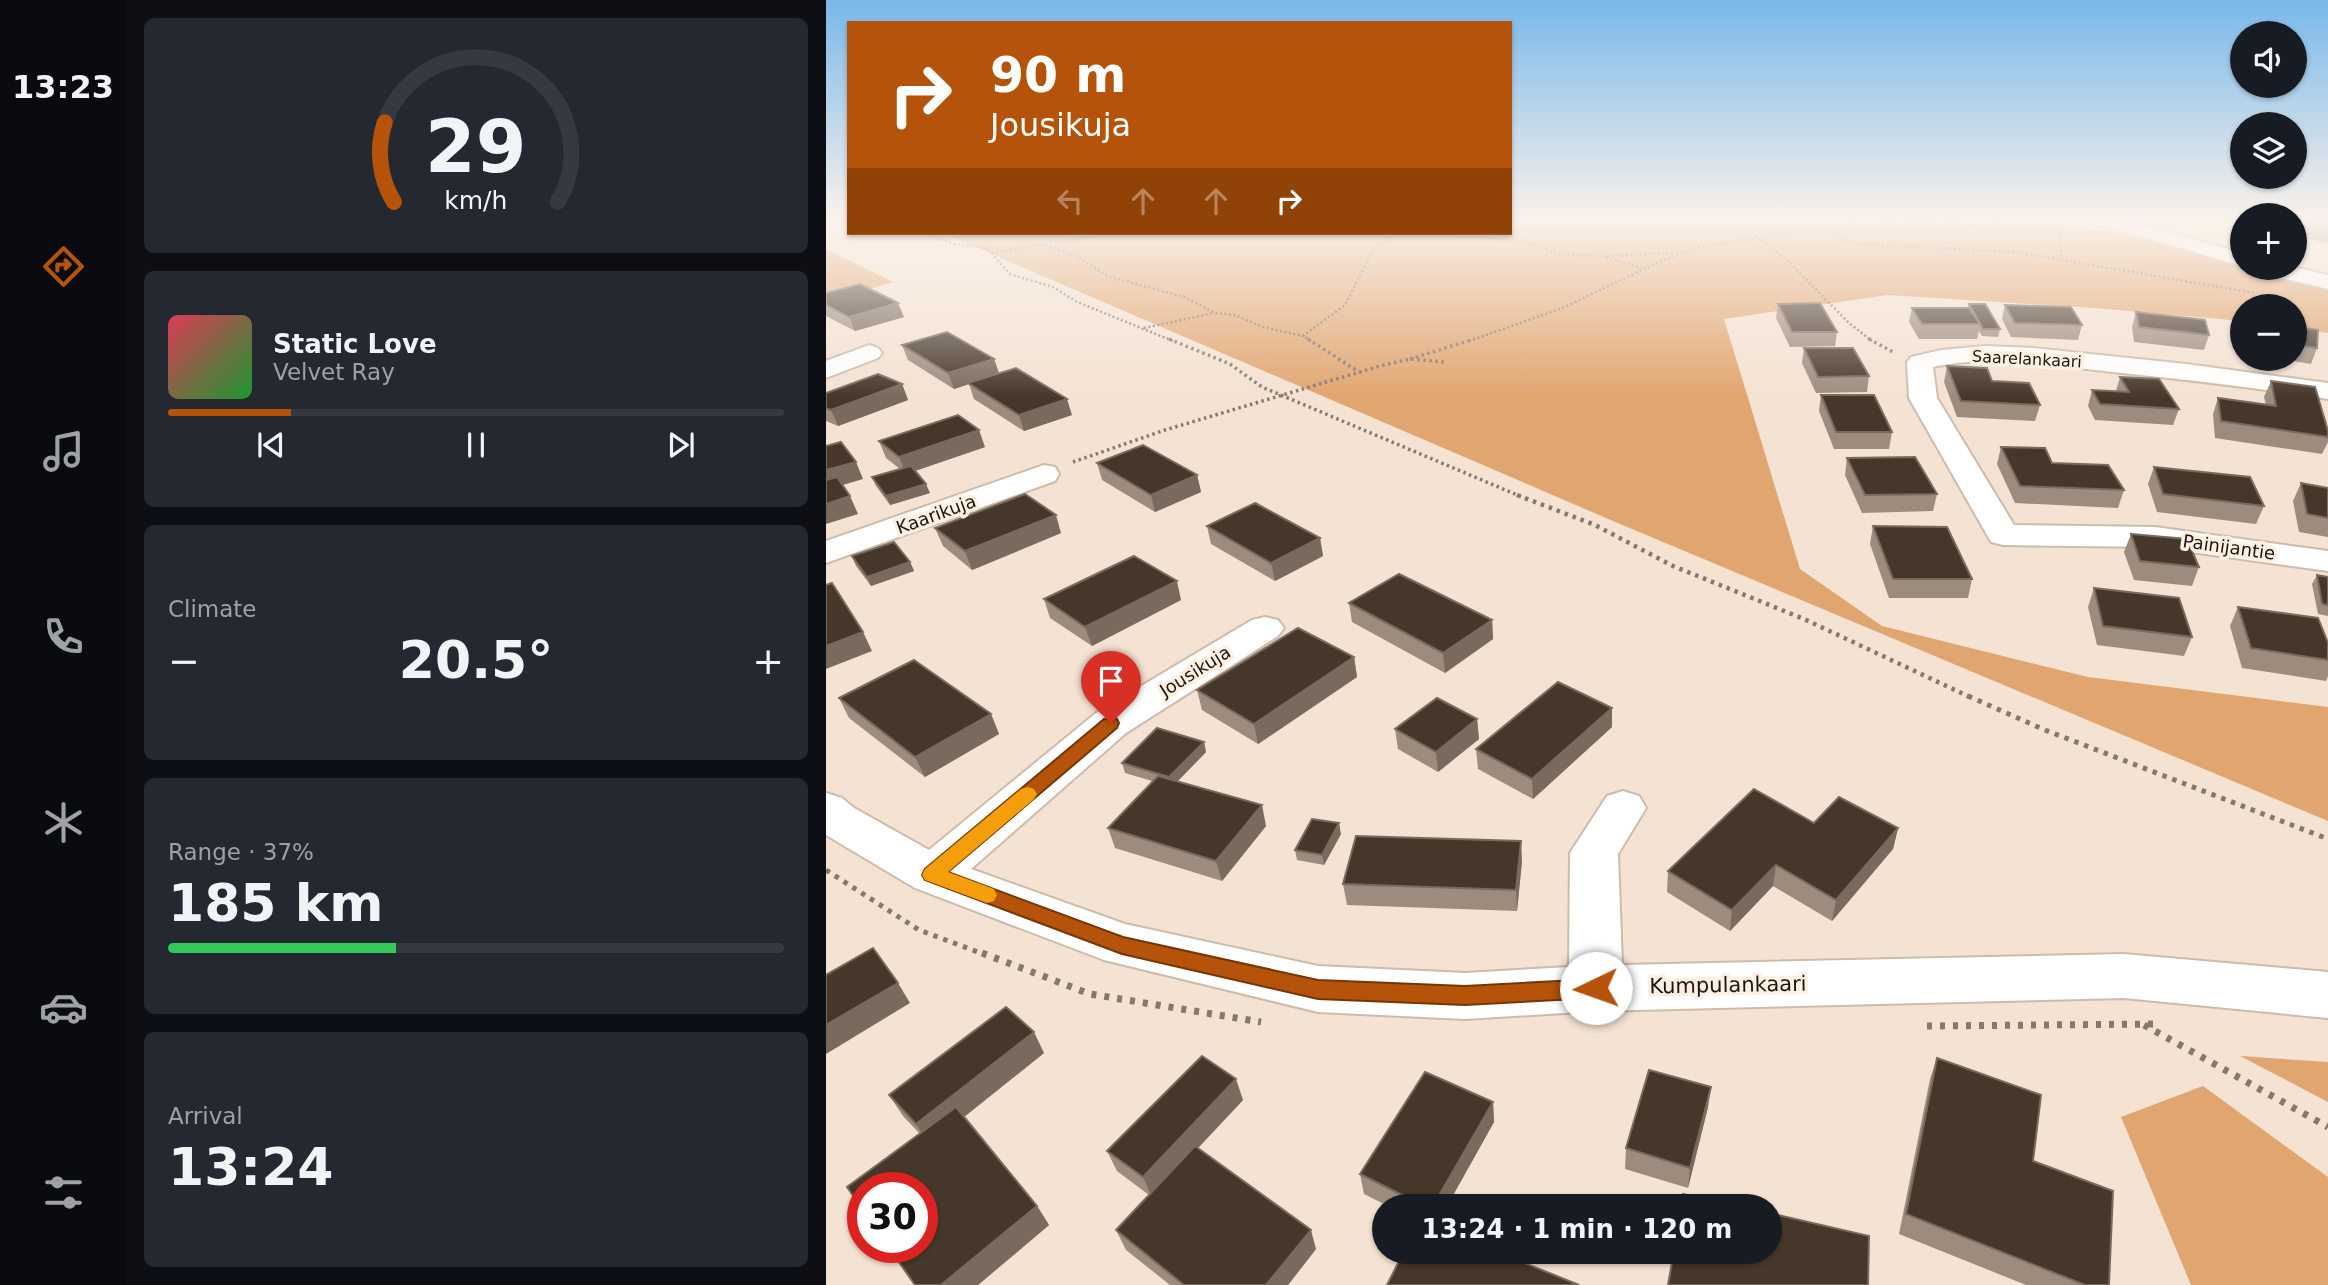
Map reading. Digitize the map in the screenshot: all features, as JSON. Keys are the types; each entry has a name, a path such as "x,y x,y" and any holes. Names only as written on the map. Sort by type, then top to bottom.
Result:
{"street":[{"path":"826,370 869,353"},
{"name":"Saarelankaari","path":"1920,362 1939,356 2022,355 2253,378 2328,391"},
{"name":"Painijantie","path":"1920,362 1923,398 2003,535 2155,537 2328,561"},
{"name":"Kaarikuja","path":"826,553 1044,474"},
{"name":"Jousikuja","path":"932,875 1111,723 1265,628"},
{"path":"1596,988 1594,853 1623,807"},
{"name":"Kumpulankaari","path":"826,810 838,820 932,875 1122,945 1318,989 1465,996 1596,988 2124,976 2328,995"}],"path":[{"path":"1023,278 1053,287 1077,302 1230,364 1262,387 1480,481 1595,525 1673,566 1804,619 1892,662 2045,730 2328,839"},
{"path":"1114,278 1184,297 1215,313"},
{"path":"1303,336 1345,305 1359,278"},
{"path":"1044,474 1165,430 1512,328 1586,298 1626,278"},
{"path":"1806,278 1833,310 1879,347 1920,362"},
{"path":"2169,278 2255,293"},
{"path":"1142,328 1215,313 1234,315 1263,327 1303,336 1359,372"},
{"path":"1410,359 1445,362"},
{"path":"2140,1023 2328,1126"}],"shaded area":[{"path":"826,278 885,278 893,282 826,302"},
{"path":"1048,278 2230,278 2292,280 2328,290 2328,333 2307,330 2307,294 2230,294 2230,320 1888,295 1724,319 1800,569 1882,626 2088,677 2328,707 2328,821 1620,524"},
{"path":"2240,1056 2328,1062 2328,1102"},
{"path":"2203,1086 2328,1177 2328,1285 2191,1285 2121,1117"}],"building":[{"path":"860,284 898,303 849,317 826,305 826,293"},
{"path":"1820,303 1837,332 1792,332 1778,304"},
{"path":"1969,304 1985,304 2000,329 1983,329"},
{"path":"2005,305 2071,307 2082,325 2015,323"},
{"path":"1912,308 1969,308 1980,324 1922,324"},
{"path":"2136,312 2205,320 2209,335 2139,327"},
{"path":"2307,328 2318,330 2317,348 2307,347"},
{"path":"947,332 994,359 948,373 902,345"},
{"path":"1804,348 1853,348 1869,376 1818,377"},
{"path":"1947,366 1987,368 1992,381 2029,383 2040,405 1961,401"},
{"path":"1016,368 1067,399 1019,415 968,383"},
{"path":"878,374 902,384 831,410 826,408 826,393"},
{"path":"2120,377 2159,379 2179,409 2100,404 2092,390 2129,392"},
{"path":"2271,381 2315,387 2328,437 2221,421 2218,398 2276,406"},
{"path":"1821,395 1874,395 1892,432 1836,432"},
{"path":"958,415 979,430 899,457 879,441"},
{"path":"841,442 856,462 826,470 826,446"},
{"path":"1143,445 1197,475 1151,495 1097,463"},
{"path":"2001,447 2045,448 2052,463 2108,465 2124,490 2020,486"},
{"path":"1915,457 1937,494 1865,495 1847,458"},
{"path":"911,466 926,484 886,496 872,477"},
{"path":"2154,467 2250,477 2264,506 2163,494"},
{"path":"837,477 850,496 826,504 826,480"},
{"path":"2301,483 2328,488 2328,518 2307,514"},
{"path":"1025,494 1056,515 965,551 935,528"},
{"path":"1255,503 1320,538 1271,563 1207,526"},
{"path":"1873,526 1947,527 1972,579 1893,579"},
{"path":"2131,534 2187,539 2199,567 2140,561"},
{"path":"894,542 910,562 867,577 852,556"},
{"path":"1134,556 1177,581 1085,627 1044,599"},
{"path":"1399,574 1492,620 1443,653 1349,603"},
{"path":"2317,575 2328,577 2328,605 2322,604"},
{"path":"832,583 863,632 826,646 826,585"},
{"path":"2094,588 2179,598 2192,637 2103,626"},
{"path":"2238,607 2318,618 2328,643 2328,660 2251,648"},
{"path":"1298,628 1354,657 1254,724 1197,690"},
{"path":"914,660 991,714 915,757 839,698"},
{"path":"1558,682 1612,708 1532,779 1476,749"},
{"path":"1437,698 1477,719 1436,752 1395,729"},
{"path":"1157,728 1204,742 1169,777 1122,763"},
{"path":"1158,776 1262,805 1216,861 1108,828"},
{"path":"1754,789 1814,823 1839,797 1898,828 1836,900 1776,865 1732,910 1668,871"},
{"path":"1312,819 1339,823 1322,855 1295,850"},
{"path":"1356,836 1521,841 1516,890 1343,884"},
{"path":"873,948 898,983 826,1025 826,975"},
{"path":"1006,1007 1034,1032 916,1124 889,1095"},
{"path":"1202,1056 1236,1079 1143,1177 1107,1151"},
{"path":"1937,1058 2041,1095 2033,1161 2113,1191 2109,1285 2085,1285 1906,1214"},
{"path":"1649,1070 1711,1087 1690,1168 1626,1148"},
{"path":"1425,1072 1493,1102 1440,1194 1400,1194 1360,1174"},
{"path":"956,1107 1037,1206 941,1285 915,1285 900,1263 938,1263 938,1172 867,1172"},
{"path":"1195,1146 1311,1230 1266,1285 1184,1285 1116,1230"},
{"path":"1782,1216 1869,1236 1868,1285 1668,1285 1672,1264 1782,1264"},
{"path":"1398,1264 1527,1264 1579,1285 1387,1285"}],"slow traffic":[{"path":"987,895 932,875 1028,794"}],"route":[{"path":"1111,723 932,875 1122,945 1318,989 1465,996 1596,988"}]}
